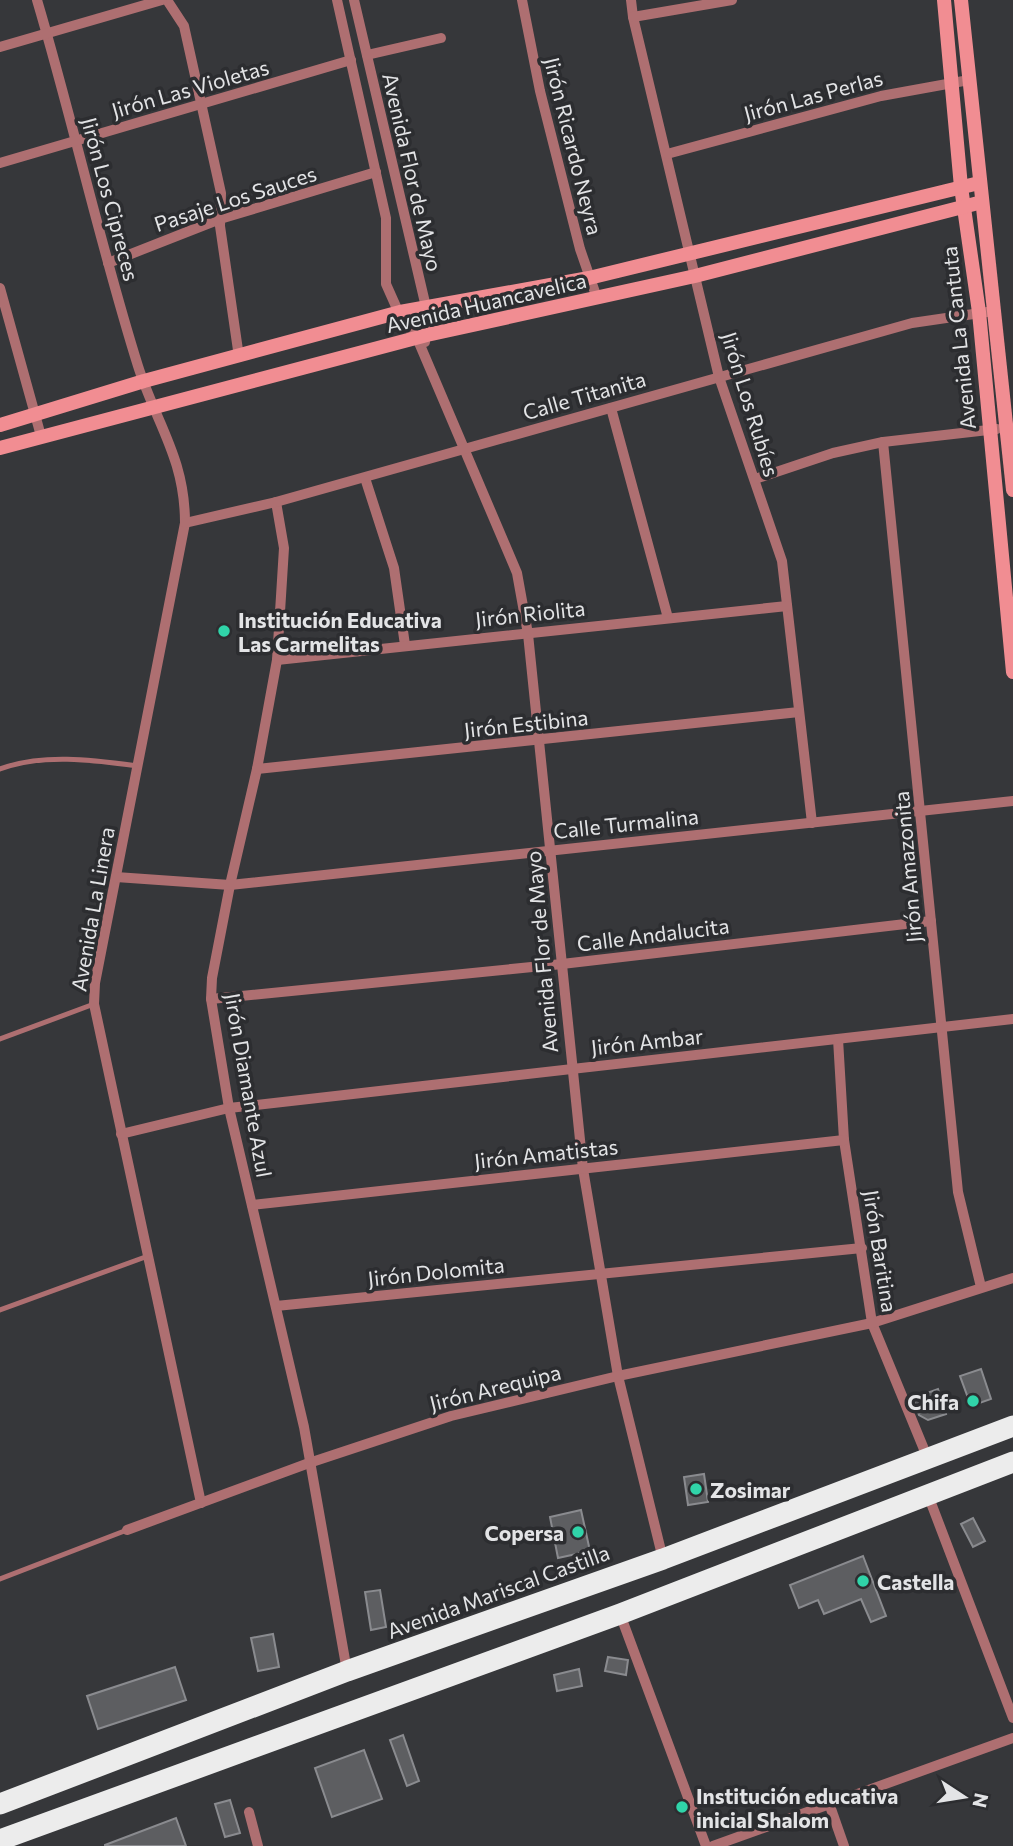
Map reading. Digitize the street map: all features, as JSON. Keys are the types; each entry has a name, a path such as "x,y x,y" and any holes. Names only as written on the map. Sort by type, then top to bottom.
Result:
{"highway":[{"name":"Avenida Mariscal Castilla","path":"0,1804 347,1671 663,1559 1013,1426"},
{"path":"0,1840 620,1614 1013,1462"}],"main road":[{"name":"Avenida La Cantuta","path":"944,0 961,187 979,313 1013,672"},
{"name":"Avenida La Cantuta","path":"961,0 1013,490"},
{"name":"Avenida Huancavelica","path":"0,425 144,381 400,312 589,278 979,183"},
{"name":"Avenida Huancavelica","path":"0,448 422,336 695,276 982,202"}],"street":[{"name":"Jirón Los Cipreces","path":"37,0 108,263 144,381 155,405"},
{"path":"0,47 164,0 184,26 221,194 220,219 239,357"},
{"name":"Avenida Flor de Mayo","path":"337,0 388,238 386,284 402,320 422,336"},
{"name":"Avenida Flor de Mayo","path":"354,0 426,307 422,336 423,353 517,573 528,634 583,1169 618,1376 663,1559"},
{"name":"Jirón Ricardo Neyra","path":"522,0 540,91 589,278 597,298"},
{"name":"Jirón Los Rubíes","path":"631,0 719,377 782,561 812,824"},
{"path":"633,17 732,0"},
{"path":"367,55 441,38"},
{"name":"Jirón Las Violetas","path":"0,163 351,60"},
{"name":"Jirón Las Perlas","path":"667,153 881,96 952,81 970,80"},
{"name":"Pasaje Los Sauces","path":"108,263 220,219 376,172"},
{"path":"0,288 41,436"},
{"name":"Calle Titanita","path":"185,523 365,478 912,323 994,311"},
{"name":"Avenida La Linera","path":"155,405 180,470 185,523 94,1004 201,1503"},
{"path":"611,408 668,618"},
{"path":"755,479 834,453 883,442 1007,428"},
{"name":"Jirón Amazonita","path":"883,442 958,1192 981,1287"},
{"path":"365,478 394,568 405,645"},
{"name":"Jirón Diamante Azul","path":"276,502 284,548 277,660 257,769 230,885 212,978 211,999 229,1108 304,1427 347,1671"},
{"name":"Jirón Riolita","path":"277,660 788,606"},
{"name":"Jirón Estibina","path":"257,769 799,712"},
{"name":"Calle Turmalina","path":"116,877 230,885 1013,801"},
{"name":"Calle Andalucita","path":"211,999 562,964 931,921"},
{"name":"Jirón Ambar","path":"121,1134 229,1108 1013,1019"},
{"name":"Jirón Baritina","path":"838,1039 844,1140 872,1323 928,1459"},
{"name":"Jirón Amatistas","path":"252,1205 844,1140"},
{"name":"Jirón Dolomita","path":"276,1306 862,1248"},
{"name":"Jirón Arequipa","path":"127,1530 309,1463 451,1416 618,1376 872,1323 1013,1278"},
{"path":"928,1495 1013,1718"},
{"path":"620,1614 706,1846"},
{"path":"713,1846 1013,1738"},
{"path":"830,1806 844,1846"},
{"path":"249,1812 258,1846"}],"lane":[{"path":"0,769 51,760 94,760 138,766"},
{"path":"0,1040 94,1004"},
{"path":"0,1310 148,1256"},
{"name":"Jirón Arequipa","path":"0,1578 127,1530"}],"building":[{"path":"981,1369 991,1399 971,1406 960,1376"},
{"path":"938,1389 946,1414 928,1420 919,1415 913,1398"},
{"name":"Zosimar","path":"704,1474 708,1502 688,1505 684,1477"},
{"path":"581,1510 590,1551 558,1558 550,1517"},
{"path":"973,1518 985,1541 973,1547 961,1524"},
{"path":"863,1556 886,1616 871,1622 861,1599 824,1614 818,1600 799,1608 790,1585"},
{"path":"380,1590 386,1627 371,1630 365,1592"},
{"path":"273,1634 279,1667 258,1671 251,1638"},
{"path":"608,1657 628,1660 626,1675 605,1671"},
{"path":"175,1667 186,1700 98,1729 87,1696"},
{"path":"579,1669 582,1686 557,1691 554,1675"},
{"path":"403,1735 419,1781 407,1786 390,1740"},
{"path":"364,1750 382,1799 332,1817 315,1768"},
{"path":"230,1800 240,1833 225,1837 215,1804"},
{"path":"176,1818 186,1846 105,1846 105,1845"}],"place":[{"name":"Institución Educativa Las Carmelitas","path":"224,631"},
{"name":"Chifa","path":"973,1401"},
{"name":"Zosimar","path":"696,1489"},
{"name":"Copersa","path":"578,1532"},
{"name":"Castella","path":"863,1581"},
{"name":"Institución educativa inicial Shalom","path":"682,1807"}]}
